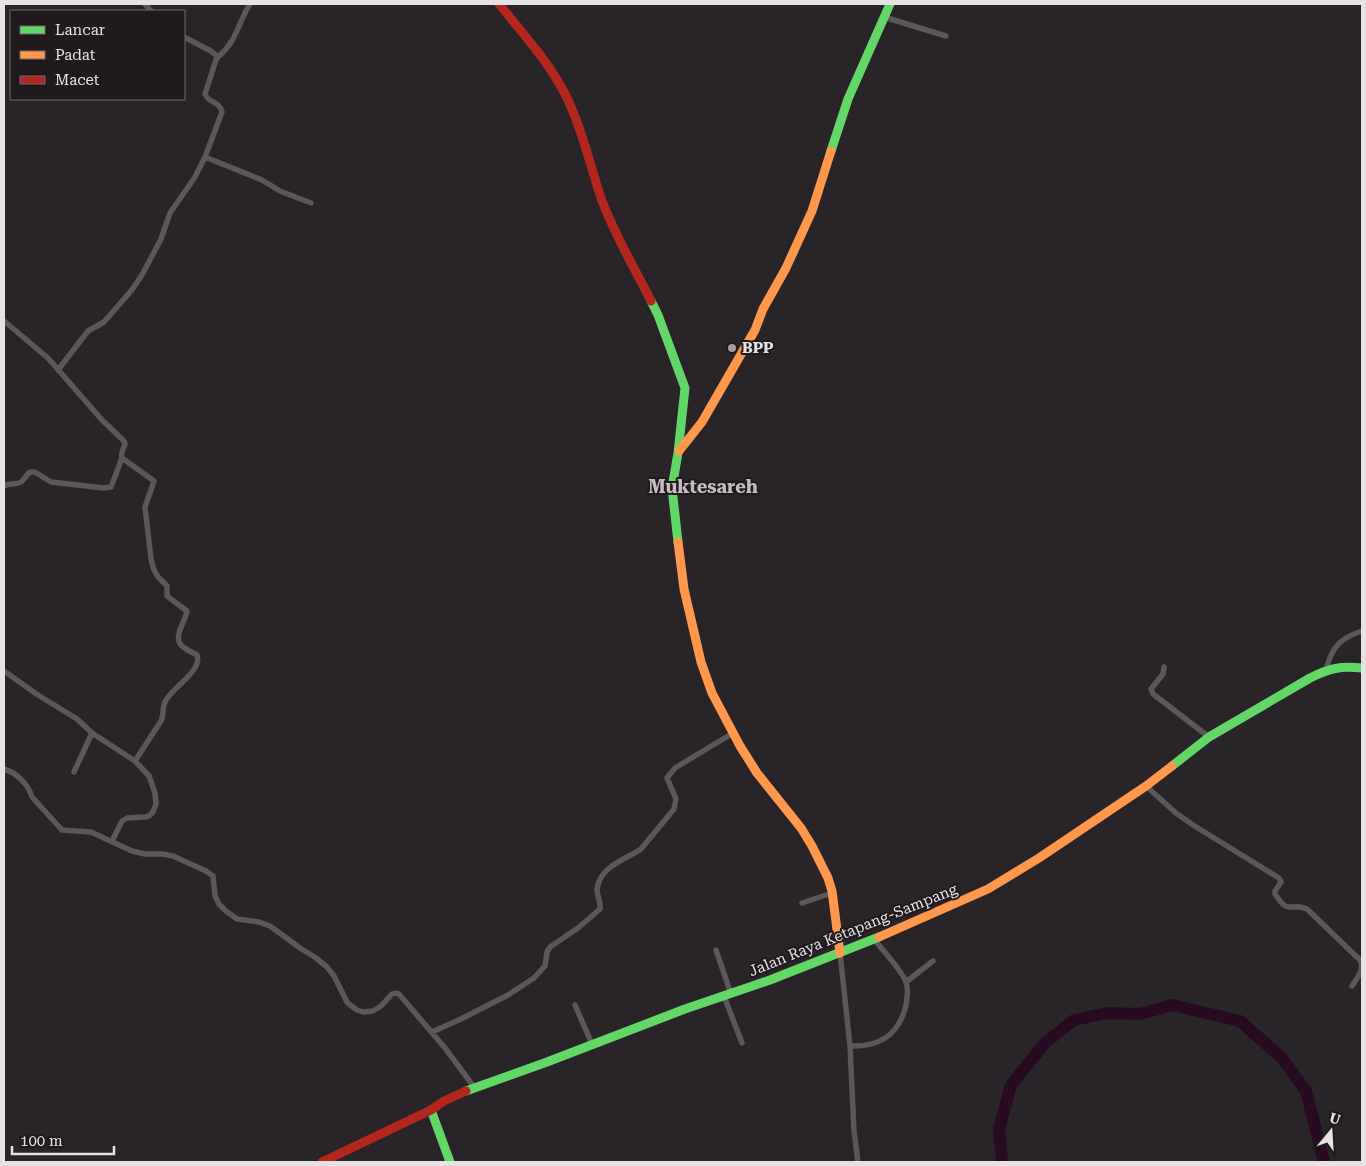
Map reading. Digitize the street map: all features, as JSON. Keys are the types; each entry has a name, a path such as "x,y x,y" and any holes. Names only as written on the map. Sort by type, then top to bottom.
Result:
{"main road":[{"path":"499,4 549,66 568,99 582,132 601,197 613,227 658,315 684,388 678,453 672,488 684,588 705,674 712,693 733,732 758,773 801,828 828,878 832,893 840,953"},
{"path":"678,453 702,422 731,374 755,330 770,295 786,268 812,211 848,99 890,4"},
{"name":"Jalan Raya Ketapang-Sampang","path":"322,1162 431,1110 444,1101 474,1087 548,1062 685,1009 840,953 988,889 1039,858 1146,786 1209,737 1326,670 1348,667 1362,668"},
{"path":"431,1110 450,1162"}],"street":[{"path":"58,370 88,331 104,322 131,291 142,275 161,239 170,213 195,177 222,112 219,104 207,99 205,94 216,60 230,46 250,4"},
{"path":"884,18 946,36"},
{"path":"185,38 211,51 218,57"},
{"path":"204,157 262,180 280,191 311,203"},
{"path":"4,321 41,351 125,444 111,487 104,488 50,482 35,472 30,472 23,480 17,483 4,486"},
{"path":"122,458 154,481 145,507 152,564 158,577 167,586 167,596 187,611 178,636 179,642 181,646 197,655 198,658 192,672 166,700 161,721 135,761"},
{"path":"1326,670 1329,658 1340,642 1346,637 1362,631"},
{"path":"1164,667 1164,674 1151,689 1153,694 1209,737"},
{"path":"4,671 38,695 78,719 92,733 135,761 149,776 155,793 155,808 152,814 145,817 127,818 122,821 112,841"},
{"path":"432,1032 508,995 534,978 545,966 547,952 550,947 578,928 600,909 597,896 598,886 604,874 616,862 641,848 674,809 676,799 668,781 670,774 676,768 733,732"},
{"path":"74,772 92,733"},
{"path":"4,769 15,774 30,789 32,796 62,830 69,832 83,830 91,832 140,853 173,856 206,871 213,876 215,896 226,912 235,918 270,926 316,958 334,976 347,1002 353,1008 363,1012 373,1011 381,1006 392,994 396,993 405,999 474,1087"},
{"path":"1146,786 1176,813 1193,825 1279,878 1281,882 1275,894 1284,906 1287,908 1301,907 1307,909 1360,960 1362,963 1361,969 1352,986"},
{"path":"802,903 832,893"},
{"path":"850,1046 871,1045 882,1041 895,1030 904,1012 907,993 906,982 874,939"},
{"path":"716,950 742,1043"},
{"path":"840,953 850,1046 854,1131 858,1162"},
{"path":"906,982 933,962"},
{"path":"575,1005 592,1044"}],"waterway":[{"path":"1002,1162 999,1129 1011,1085 1045,1043 1074,1020 1107,1013 1140,1014 1172,1005 1240,1021 1282,1058 1306,1091 1324,1162"}],"traffic: fast":[{"path":"831,151 848,99 890,4"},
{"path":"651,301 685,388 672,488 678,542"},
{"path":"1172,766 1209,737 1310,678 1335,668 1362,668"},
{"path":"466,1091 685,1009 770,980 879,937"},
{"path":"431,1110 450,1162"}],"traffic: slow":[{"path":"679,451 702,422 755,330 763,309 786,268 812,211 831,151"},
{"path":"678,542 684,589 701,662 712,693 740,746 757,773 801,828 828,878 832,891 840,953"},
{"path":"879,937 988,889 1039,858 1146,786 1172,766"}],"traffic: jam":[{"path":"499,4 554,74 568,100 582,136 606,211 651,301"},
{"path":"322,1162 431,1110 444,1101 466,1091"}],"place":[{"name":"BPP","path":"732,348"}],"district":[{"name":"Muktesareh","path":"703,486"}]}
